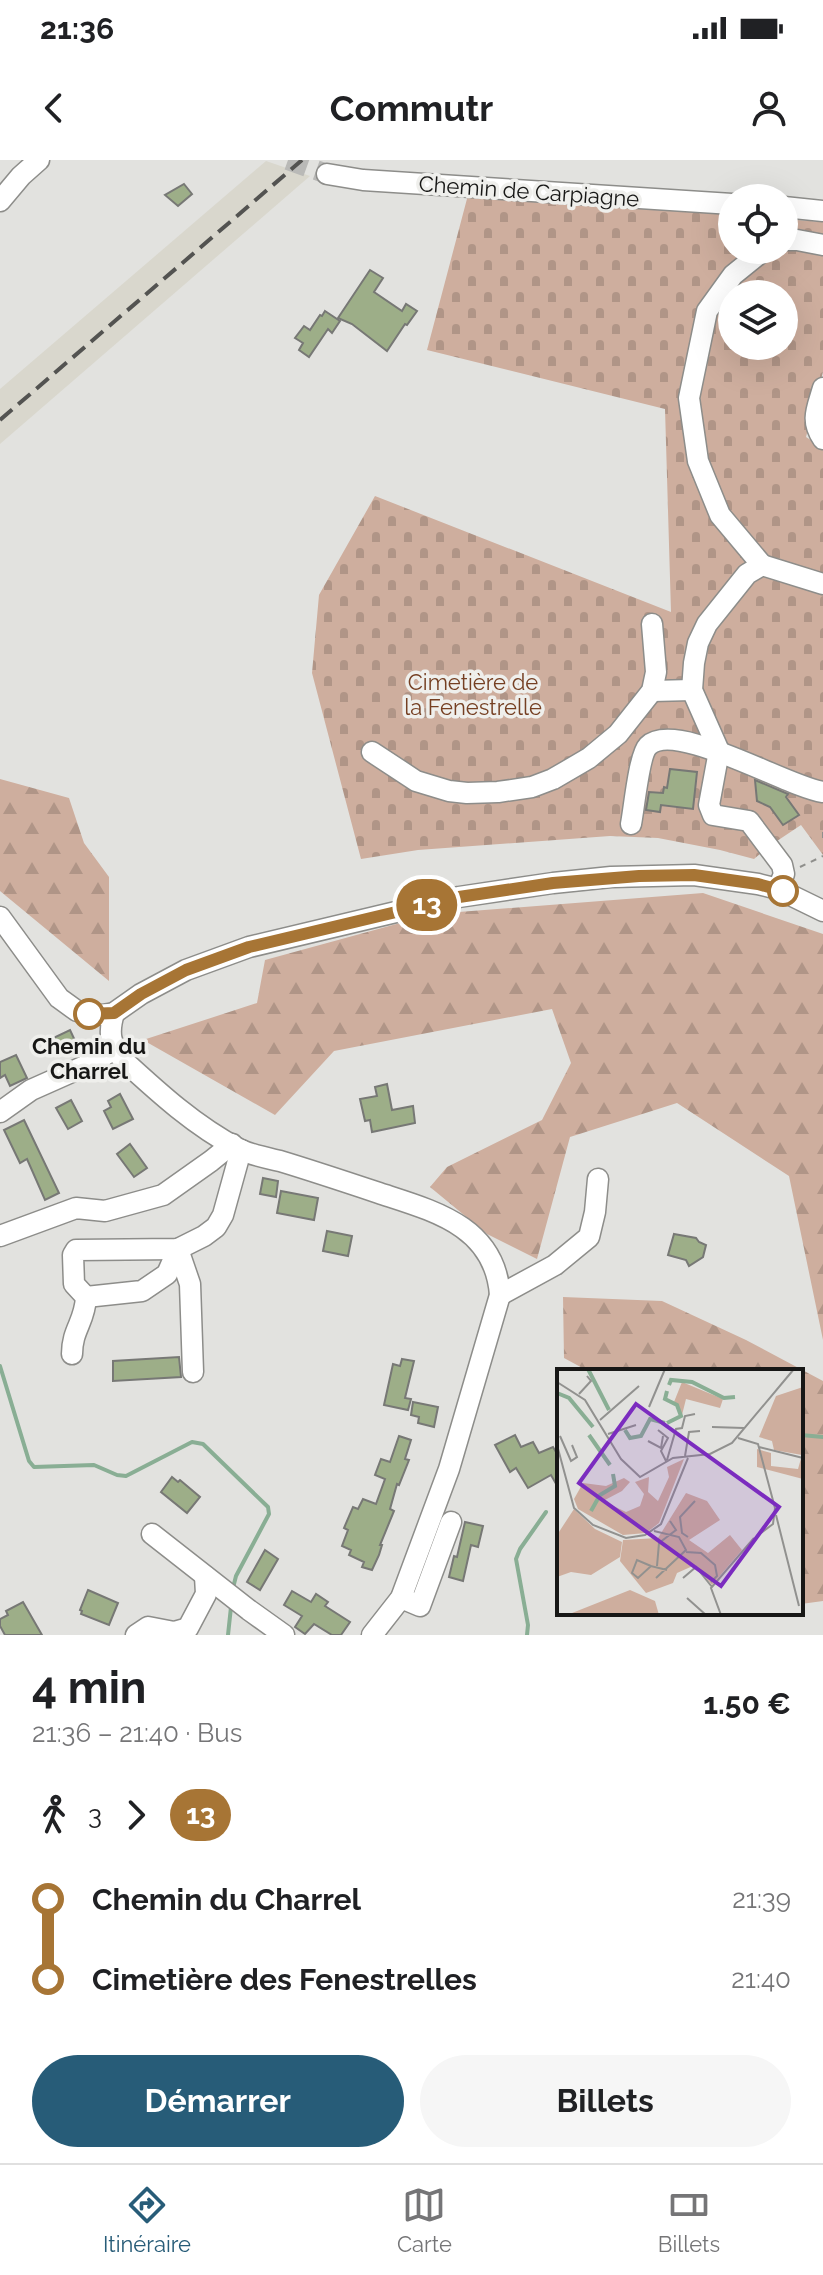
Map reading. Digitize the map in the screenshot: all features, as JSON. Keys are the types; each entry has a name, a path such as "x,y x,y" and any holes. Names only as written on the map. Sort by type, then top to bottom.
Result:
{"street":[{"path":"0,201 39,160"},
{"name":"Chemin de Carpiagne","path":"327,174 363,180 718,203"},
{"path":"798,209 823,211"},
{"path":"798,241 823,245"},
{"path":"747,264 733,275 707,311 689,398 698,461 720,515 762,565 823,584"},
{"path":"823,388 815,426 823,439"},
{"path":"762,565 747,574 707,624 698,643 692,690 719,751 709,805 713,815 749,821 782,865 781,881"},
{"path":"372,752 416,781 449,791 481,793 532,787 553,779 589,758 618,734 652,691 656,672 652,624"},
{"path":"652,691 692,690"},
{"path":"631,824 642,760 648,746 660,740 672,739 719,751 805,789 823,792"},
{"path":"0,917 66,1004 89,1014 114,1013 141,994 186,970 249,947 459,897 553,883 694,875 758,884 781,881 823,911"},
{"path":"114,1013 109,1036 114,1049 187,1117 236,1147 442,1214 464,1228 482,1245 493,1263 499,1278 500,1295 449,1469 401,1598 372,1635"},
{"path":"0,1112 31,1090 94,1062 114,1049"},
{"path":"0,1236 76,1208 105,1211 163,1195 236,1147"},
{"path":"72,1354 72,1337 85,1314 86,1297 74,1284 73,1255 76,1250 178,1249 204,1236 216,1227 223,1215 236,1147"},
{"path":"500,1295 555,1265 589,1237 598,1179"},
{"path":"86,1297 142,1291 167,1274 178,1249"},
{"path":"178,1249 190,1284 193,1372"},
{"path":"401,1598 420,1606 451,1522"},
{"path":"152,1534 284,1635"},
{"path":"136,1635 148,1627 174,1632 188,1628 206,1594 205,1576"}],"path":[{"path":"823,832 823,840"},
{"path":"781,881 823,856"}],"shaded area":[{"path":"266,161 310,176 0,444 0,389"}],"green space":[{"name":"Cimetière de la Fenestrelle","path":"468,195 718,214 718,264 798,264 798,220 823,222 823,372 806,437 823,448 823,855 801,825 754,859 658,838 610,836 418,850 361,859 312,673 319,595 375,496 671,612 665,409 427,350"},
{"path":"0,779 69,798 84,843 109,877 109,981 0,891"},
{"path":"703,893 823,934 823,1340 789,1176 677,1103 570,1137 537,1259 487,1234 430,1187 447,1167 542,1120 571,1063 552,1009 334,1051 275,1115 143,1040 257,1003 265,960 433,914"},
{"path":"563,1297 662,1301 800,1369 584,1369 564,1358"},
{"path":"803,1370 823,1381 823,1601 803,1604"}],"building":[{"path":"184,184 192,194 178,206 165,195"},
{"path":"370,270 383,278 374,292 402,311 406,304 417,311 387,351 352,324 338,318"},
{"path":"325,311 340,321 332,333 328,329 309,357 299,350 303,343 295,338 304,326 310,330"},
{"path":"670,769 697,772 693,809 661,805 660,812 646,810 649,792 663,793 664,787 667,788"},
{"path":"755,780 788,794 786,797 799,815 783,825 770,807 757,801"},
{"path":"70,1030 78,1047 58,1056 56,1053 52,1055 45,1042"},
{"path":"16,1055 27,1078 10,1086 5,1075 0,1078 0,1062"},
{"path":"387,1084 392,1110 413,1106 415,1123 372,1132 370,1120 365,1121 360,1099 377,1096 375,1087"},
{"path":"120,1094 133,1119 113,1129 104,1111 111,1107 108,1101"},
{"path":"71,1100 82,1121 68,1129 56,1108"},
{"path":"24,1120 59,1193 45,1200 27,1159 20,1163 4,1130"},
{"path":"130,1144 147,1168 134,1177 117,1154"},
{"path":"263,1178 278,1181 276,1197 260,1194"},
{"path":"281,1191 318,1198 314,1220 277,1213"},
{"path":"327,1231 352,1236 348,1256 323,1251"},
{"path":"674,1234 696,1238 706,1245 703,1257 689,1266 686,1260 668,1255"},
{"path":"179,1357 181,1377 113,1381 113,1361"},
{"path":"402,1359 414,1361 405,1398 411,1399 408,1410 384,1405 393,1364 400,1366"},
{"path":"413,1402 438,1407 434,1427 418,1423 419,1417 411,1415"},
{"path":"515,1435 521,1447 533,1442 539,1453 553,1447 557,1454 557,1486 551,1475 528,1488 516,1468 510,1472 495,1445"},
{"path":"399,1436 411,1440 405,1459 409,1460 397,1484 390,1509 394,1511 372,1570 362,1567 364,1562 349,1555 351,1550 342,1546 348,1530 344,1528 353,1507 358,1509 363,1499 376,1504 385,1479 375,1475 381,1459 390,1462"},
{"path":"172,1477 200,1497 187,1513 161,1492"},
{"path":"465,1522 483,1526 478,1547 471,1545 463,1581 449,1577"},
{"path":"265,1550 278,1559 260,1590 247,1582"},
{"path":"88,1590 118,1603 109,1625 81,1614"},
{"path":"292,1591 311,1602 316,1594 328,1602 325,1606 350,1622 341,1635 332,1635 314,1624 305,1634 295,1627 302,1616 284,1605"},
{"path":"23,1602 42,1635 5,1635 0,1619 8,1615 6,1611"}],"waterway":[{"path":"0,1366 29,1461 34,1467 94,1465 126,1476 192,1442 203,1444 268,1507 269,1514 236,1576 233,1588"},
{"path":"803,1435 823,1437"},
{"path":"527,1635 528,1625 516,1559 546,1512"},
{"path":"228,1635 231,1607"}],"tunnel":[{"path":"288,160 327,174"}],"railway":[{"path":"0,420 302,160"}],"bus line":[{"name":"13","path":"89,1014 114,1013 141,994 186,970 249,947 459,897 553,883 639,876 694,875 758,884 783,891"}],"place":[{"name":"Chemin du Charrel","path":"89,1014"}]}
